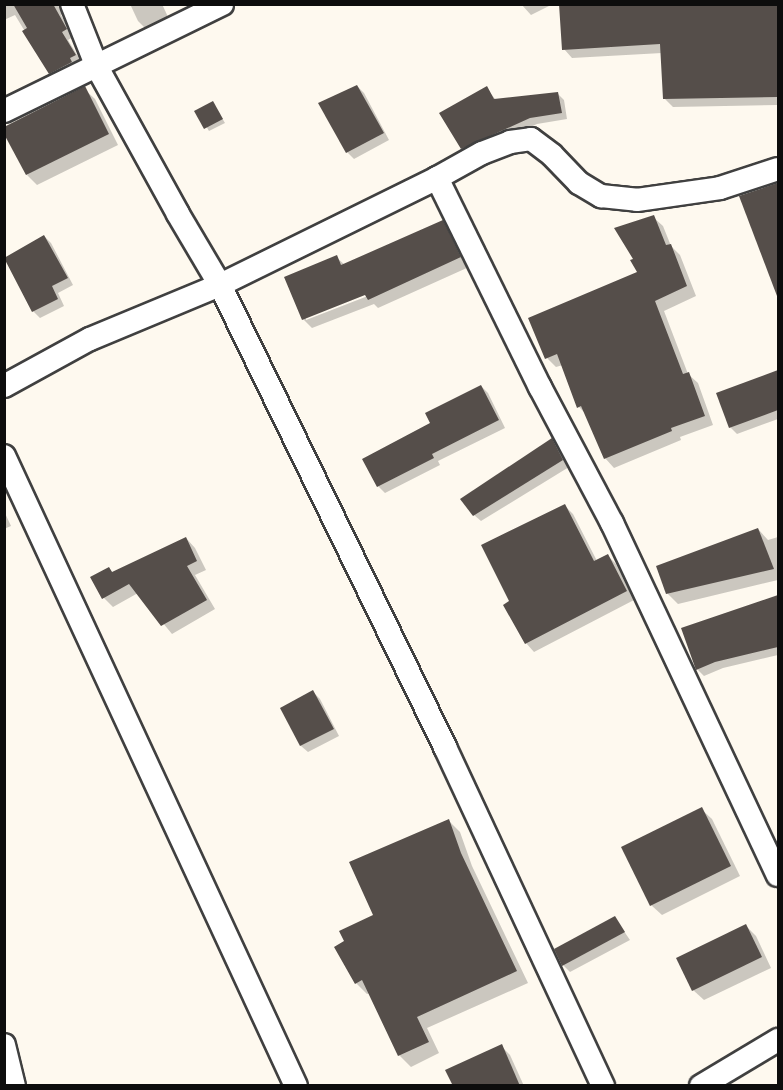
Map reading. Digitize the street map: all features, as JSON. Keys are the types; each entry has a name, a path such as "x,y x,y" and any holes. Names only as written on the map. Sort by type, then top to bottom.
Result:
{"street":[{"path":"72,4 97,67 220,285 445,747 603,1086"},
{"path":"4,111 222,4"},
{"path":"4,386 90,339 220,285 437,178 482,153 510,142 531,139 552,155 579,183 601,196 637,200 720,188 778,169"},
{"path":"437,178 540,387 612,523 778,874"},
{"path":"4,456 296,1086"},
{"path":"701,1086 778,1040"},
{"path":"4,1045 14,1086"}],"building":[{"path":"13,4 53,4 67,29 62,32 76,55 70,58 72,62 49,74 22,31 27,28"},
{"path":"559,4 778,4 778,97 663,99 660,44 562,50"},
{"path":"357,85 384,133 346,153 318,103"},
{"path":"85,86 109,134 26,175 4,134 4,127"},
{"path":"487,86 494,99 558,92 562,113 530,118 461,149 439,113"},
{"path":"213,101 223,119 204,129 194,111"},
{"path":"778,183 778,295 777,296 739,196"},
{"path":"654,215 666,245 671,244 687,286 655,301 683,374 689,372 705,416 671,428 672,431 604,459 581,406 577,408 557,354 545,359 528,318 637,272 630,260 633,259 614,228"},
{"path":"443,220 461,257 368,300 365,295 302,320 284,277 337,255 341,265"},
{"path":"44,235 68,278 52,286 58,299 32,312 4,258"},
{"path":"778,370 778,410 729,428 716,393"},
{"path":"481,385 499,420 432,454 434,458 377,487 362,459 430,423 425,413"},
{"path":"552,438 563,460 473,516 460,499"},
{"path":"565,504 594,561 608,554 627,591 525,644 503,605 509,601 481,545"},
{"path":"758,528 774,569 666,594 656,566"},
{"path":"186,537 197,561 187,566 207,600 161,626 129,584 102,599 90,577 109,567 112,572"},
{"path":"778,595 778,647 715,662 696,670 681,628"},
{"path":"313,690 334,729 300,746 280,708"},
{"path":"702,807 731,866 650,906 621,847"},
{"path":"449,819 461,853 517,971 417,1017 429,1042 398,1056 362,980 355,984 334,947 344,941 339,931 373,915 349,862"},
{"path":"615,916 625,932 562,966 554,949"},
{"path":"746,924 762,957 692,991 676,958"},
{"path":"502,1044 520,1086 453,1086 445,1070"}]}
